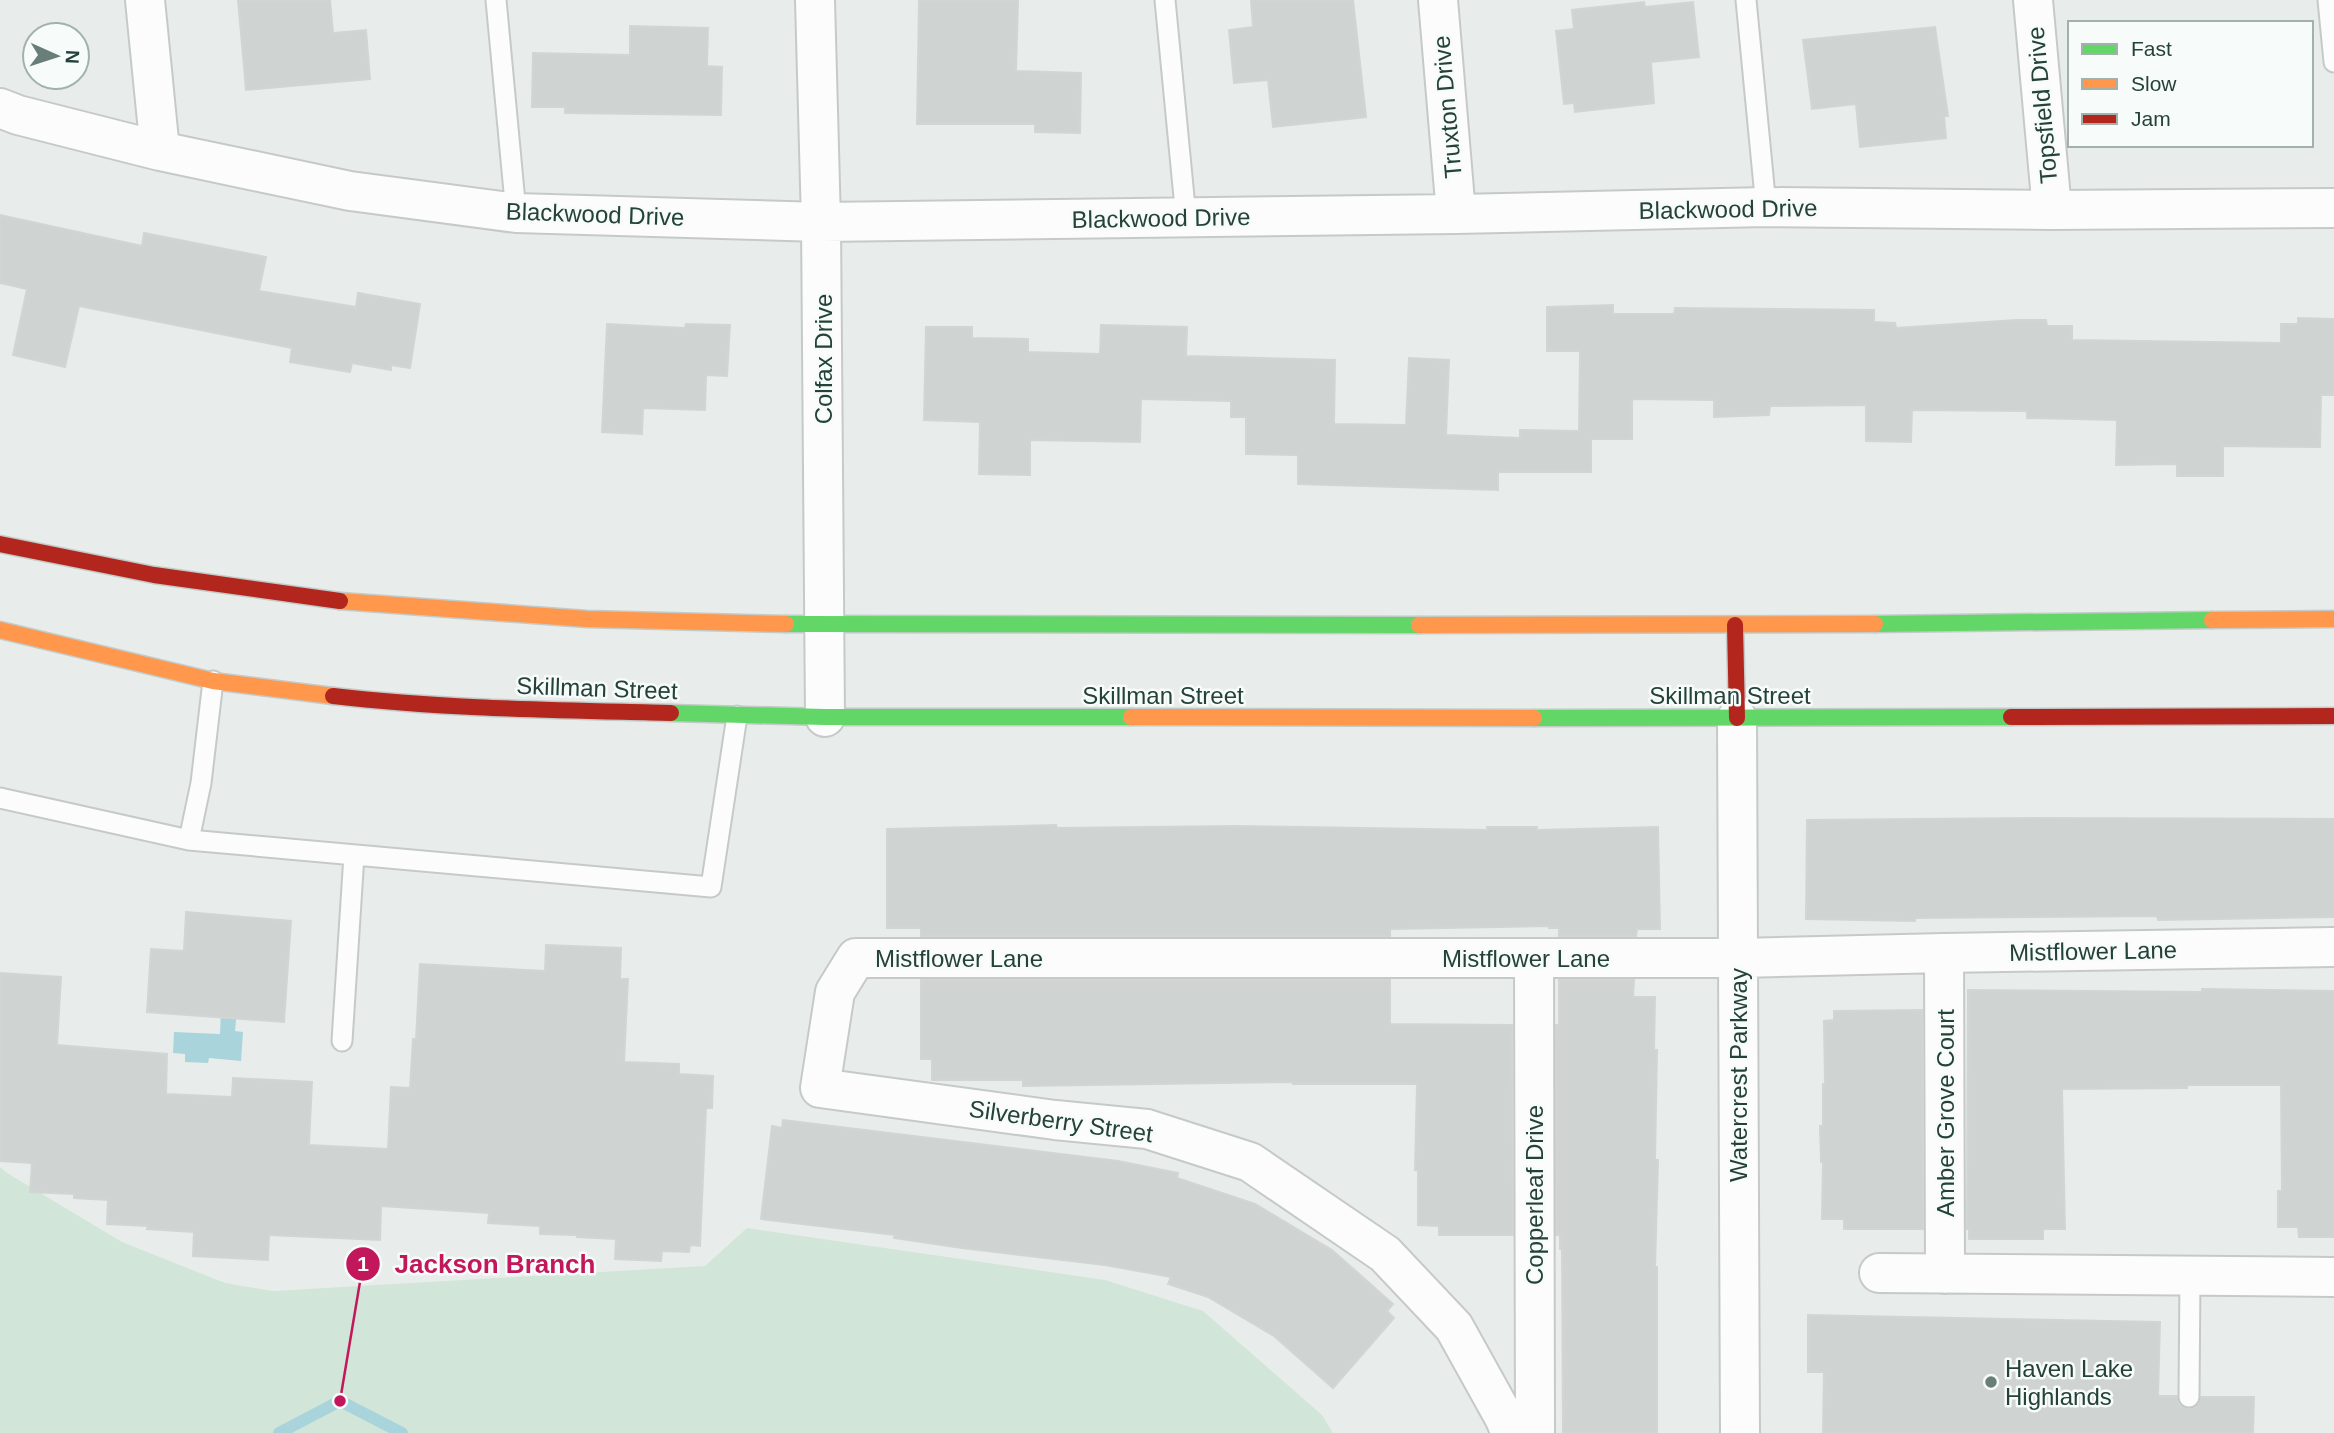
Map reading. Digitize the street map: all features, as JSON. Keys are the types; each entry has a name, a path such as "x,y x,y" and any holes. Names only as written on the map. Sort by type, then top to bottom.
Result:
{"main road":[{"path":"0,544 154,575 326,600 587,619 825,625 1735,625 2334,619"},
{"path":"1735,625 1737,718"},
{"name":"Skillman Street","path":"0,630 213,681 385,702 548,710 824,717 2334,716"}],"street":[{"path":"145,0 160,151"},
{"name":"Colfax Drive","path":"815,0 821,222 824,717"},
{"name":"Truxton Drive","path":"1437,0 1456,214"},
{"name":"Topsfield Drive","path":"2033,0 2052,210"},
{"name":"Blackwood Drive","path":"0,108 160,151 351,191 516,212 821,222 1766,207 2052,210 2334,208"},
{"name":"Watercrest Parkway","path":"1737,718 1740,1433"},
{"name":"Mistflower Lane","path":"820,1088 835,992 856,958 1738,958 2334,947"},
{"name":"Amber Grove Court","path":"1944,953 1945,1274"},
{"name":"Copperleaf Drive","path":"1534,958 1535,1433"},
{"name":"Silverberry Street","path":"820,1088 1055,1120 1147,1129 1250,1162 1385,1254 1454,1327 1511,1433"},
{"path":"1879,1273 2334,1277"}],"lane":[{"path":"496,0 516,212"},
{"path":"1165,0 1186,218"},
{"path":"1746,0 1766,207"},
{"path":"2328,0 2334,62"},
{"path":"189,840 201,783 213,681"},
{"path":"0,798 189,840 711,887 737,716"},
{"path":"342,1041 354,855"},
{"path":"2189,1397 2190,1276"}],"green space":[{"path":"0,1167 122,1242 225,1283 273,1291 705,1266 747,1228 1105,1280 1203,1311 1322,1415 1333,1433 0,1433"}],"water":[{"path":"221,1010 237,1010 235,1031 243,1032 241,1061 209,1058 208,1063 185,1062 185,1054 173,1053 174,1032 220,1034"}],"building":[{"path":"238,0 330,0 333,33 366,30 370,79 246,90"},
{"path":"919,0 1018,0 1016,71 1081,73 1080,133 1035,132 1035,124 917,124"},
{"path":"1251,0 1353,0 1366,117 1273,127 1268,80 1234,83 1229,30 1253,27"},
{"path":"1644,2 1645,7 1693,2 1699,57 1651,62 1654,103 1575,112 1574,103 1564,104 1556,31 1574,29 1572,10"},
{"path":"630,26 708,28 707,66 722,67 721,115 565,113 565,107 532,107 533,53 630,55"},
{"path":"1935,27 1948,116 1944,116 1946,138 1860,147 1856,104 1812,109 1803,40"},
{"path":"0,215 142,246 144,233 266,257 259,291 356,307 358,293 420,304 410,368 391,365 391,370 352,363 350,372 290,362 292,348 79,306 65,367 13,355 27,289 0,283"},
{"path":"1613,305 1613,314 1674,314 1675,308 1874,310 1874,322 1895,323 1896,328 2046,320 2047,326 2072,326 2072,340 2281,343 2281,324 2298,324 2298,318 2334,319 2334,395 2321,395 2320,447 2223,446 2223,476 2177,476 2177,464 2116,465 2117,420 2027,418 2027,411 1912,410 1911,442 1866,441 1866,405 1770,406 1769,415 1714,417 1714,400 1632,399 1632,439 1591,439 1591,472 1498,472 1498,490 1298,484 1298,455 1246,454 1246,417 1231,417 1231,401 1141,399 1140,442 1030,440 1030,475 979,474 980,422 924,420 926,327 972,327 972,338 1028,339 1028,352 1100,354 1101,325 1187,327 1186,356 1335,360 1334,424 1406,425 1409,358 1449,360 1446,435 1520,438 1520,430 1579,431 1580,351 1547,351 1547,307"},
{"path":"607,324 685,328 686,324 730,325 727,376 706,375 705,410 643,408 642,434 602,432"},
{"path":"2334,819 2334,917 2158,920 2157,916 1915,918 1915,921 1806,919 1807,820"},
{"path":"1056,825 1057,828 1236,826 1487,830 1487,827 1537,827 1537,830 1658,827 1660,929 1637,929 1636,936 1559,936 1559,928 1549,926 1390,929 1390,936 921,936 921,928 887,928 887,829"},
{"path":"186,912 291,921 284,1022 147,1012 151,949 184,951"},
{"path":"546,945 621,948 620,979 628,979 624,1062 679,1064 679,1074 713,1076 712,1108 706,1108 700,1246 690,1245 689,1252 662,1251 661,1261 615,1259 616,1239 540,1234 540,1226 488,1223 489,1213 381,1206 380,1240 269,1235 268,1260 193,1256 194,1232 107,1224 108,1200 74,1198 74,1194 30,1192 32,1163 0,1161 0,973 61,977 57,1045 167,1054 166,1094 232,1097 233,1078 312,1082 309,1145 388,1149 391,1087 410,1088 420,964 545,971"},
{"path":"921,980 1390,980 1390,1024 1512,1025 1513,1235 1439,1235 1439,1226 1418,1225 1418,1170 1415,1170 1417,1084 1293,1082 1023,1086 1023,1080 932,1080 932,1059 921,1059"},
{"path":"1559,980 1634,980 1633,997 1655,997 1655,1160 1658,1160 1655,1267 1657,1433 1563,1433 1562,1249 1560,1235 1556,1235 1556,1025 1559,1025"},
{"path":"2202,989 2334,991 2334,1237 2299,1237 2298,1227 2278,1227 2278,1191 2282,1191 2281,1085 2187,1085 2187,1088 2062,1089 2065,1229 2043,1229 2043,1239 1969,1239 1968,990 2202,992"},
{"path":"1922,1010 1923,1229 1844,1229 1844,1219 1822,1219 1823,1162 1820,1126 1823,1126 1825,1084 1824,1021 1834,1020 1834,1011"},
{"path":"783,1120 1118,1161 1178,1173 1177,1178 1255,1204 1332,1250 1393,1304 1387,1311 1394,1318 1333,1388 1274,1336 1208,1297 1168,1284 1171,1277 1105,1265 894,1238 895,1235 761,1219 772,1126 782,1128"},
{"name":"Haven Lake Highlands","path":"1808,1315 2160,1322 2158,1396 2177,1396 2179,1404 2188,1409 2196,1407 2201,1397 2254,1397 2253,1433 1823,1433 1824,1372 1808,1372"}],"waterway":[{"path":"279,1433 340,1401 402,1433"}],"traffic: fast":[{"path":"1875,624 2212,620"},
{"path":"786,624 1419,625"},
{"path":"671,713 825,717 1131,717"},
{"path":"1534,718 2011,717"}],"traffic: slow":[{"path":"340,601 587,619 786,624"},
{"path":"2212,620 2334,619"},
{"path":"1419,625 1875,624"},
{"path":"0,630 213,681 333,696"},
{"path":"1131,717 1534,718"}],"traffic: jam":[{"path":"0,544 154,575 340,601"},
{"path":"1735,625 1737,718"},
{"path":"333,696 459,706 671,713"},
{"path":"2011,717 2334,716"}],"place":[{"name":"Haven Lake Highlands","path":"1991,1382"},
{"name":"Jackson Branch","path":"340,1401"}]}
